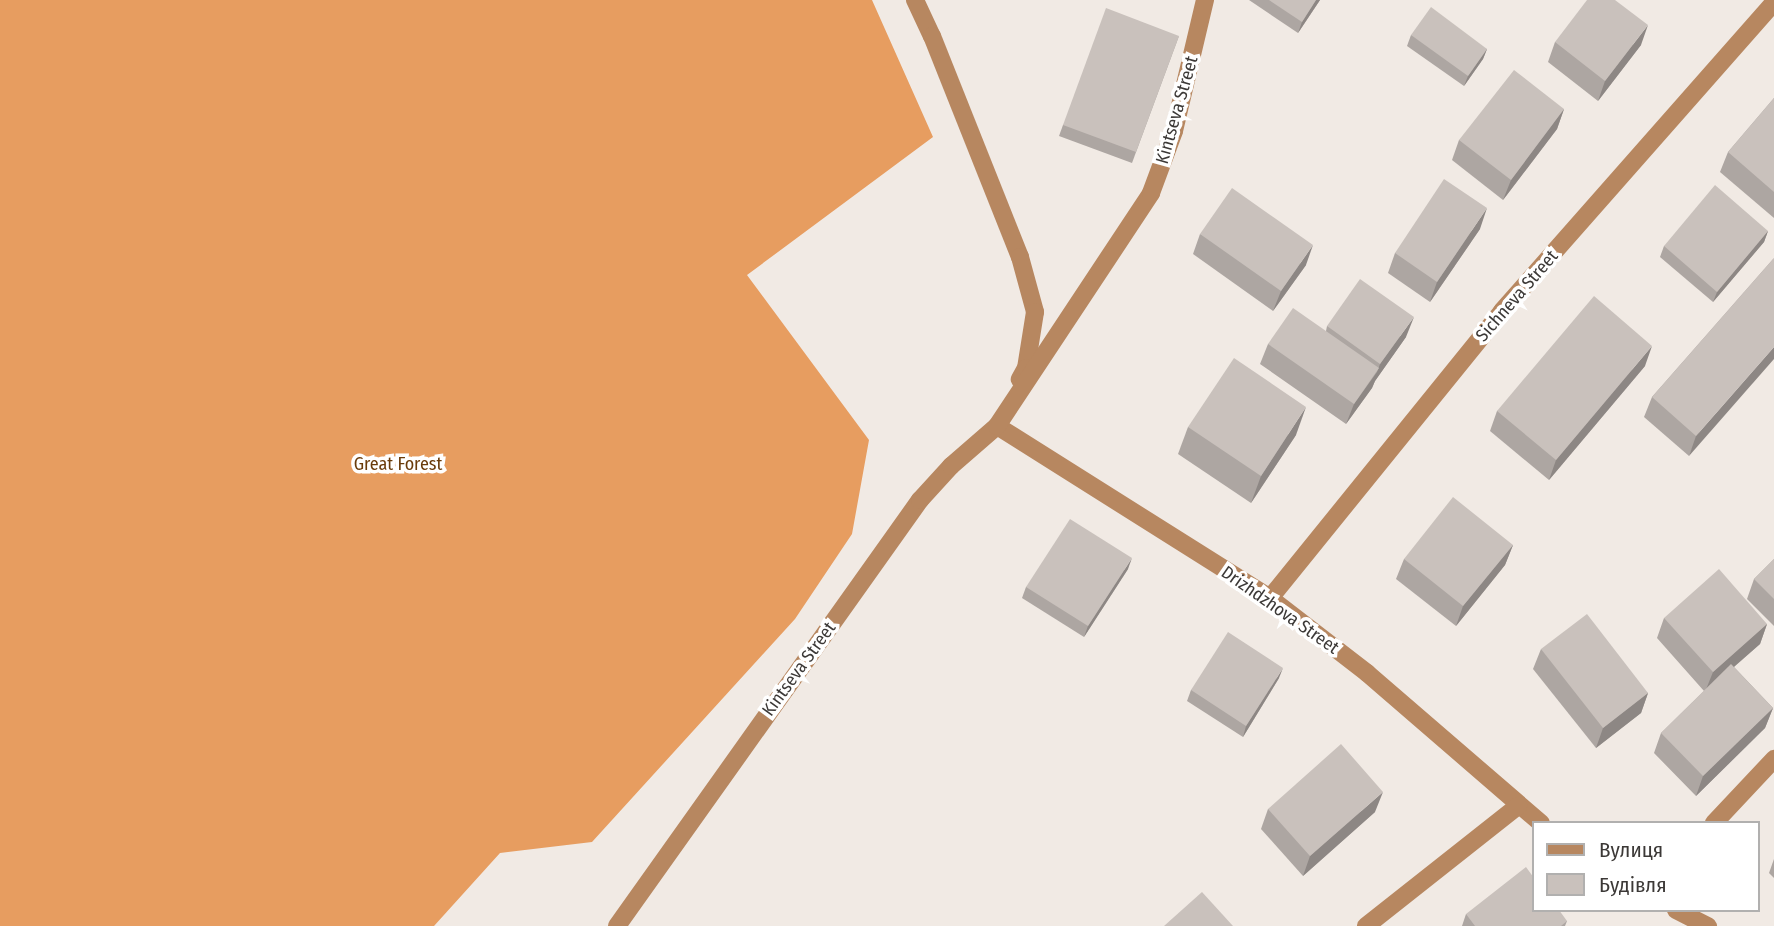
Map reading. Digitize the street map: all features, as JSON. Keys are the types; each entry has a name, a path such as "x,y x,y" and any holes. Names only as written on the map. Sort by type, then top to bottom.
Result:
{"street":[{"name":"Kintseva Street","path":"915,0 932,36 1020,257 1035,312 1026,368 997,426"},
{"name":"Kintseva Street","path":"617,926 920,500 951,466 997,426 1151,193 1174,131 1205,0"},
{"name":"Sichneva Street","path":"1270,598 1502,311 1774,2"},
{"name":"Drizhdzhova Street","path":"997,426 1270,598 1367,673 1538,821"},
{"path":"1716,821 1774,759"},
{"path":"1366,926 1518,806"},
{"path":"1680,912 1708,926"}],"green space":[{"name":"Great Forest","path":"0,0 872,0 933,137 747,275 869,440 852,534 795,619 592,842 500,853 434,926 0,926"}],"building":[{"path":"1269,0 1316,0 1302,22"},
{"path":"1587,0 1615,0 1648,25 1605,81 1555,42"},
{"path":"1431,7 1487,49 1468,76 1411,35"},
{"path":"1106,8 1179,36 1136,152 1063,125"},
{"path":"1514,70 1564,109 1511,180 1459,140"},
{"path":"1774,98 1774,192 1728,152"},
{"path":"1444,179 1487,208 1437,282 1395,253"},
{"path":"1715,185 1768,231 1717,292 1664,246"},
{"path":"1232,188 1313,245 1281,291 1200,234"},
{"path":"1774,258 1774,347 1696,436 1652,397"},
{"path":"1360,279 1414,317 1380,364 1327,326"},
{"path":"1594,296 1652,346 1556,460 1497,411"},
{"path":"1293,308 1379,368 1354,404 1268,344"},
{"path":"1234,358 1306,407 1261,476 1188,427"},
{"path":"1453,497 1513,545 1463,606 1404,559"},
{"path":"1070,519 1132,558 1088,626 1026,587"},
{"path":"1774,559 1774,599 1754,579"},
{"path":"1719,569 1767,624 1713,672 1664,618"},
{"path":"1587,614 1648,693 1603,728 1541,649"},
{"path":"1228,632 1283,668 1246,726 1191,690"},
{"path":"1731,664 1773,708 1703,776 1661,733"},
{"path":"1341,744 1383,792 1310,856 1268,809"},
{"path":"1526,867 1532,875 1532,912 1560,912 1567,921 1561,926 1475,926 1466,914"},
{"path":"1202,892 1233,926 1164,926"}]}
